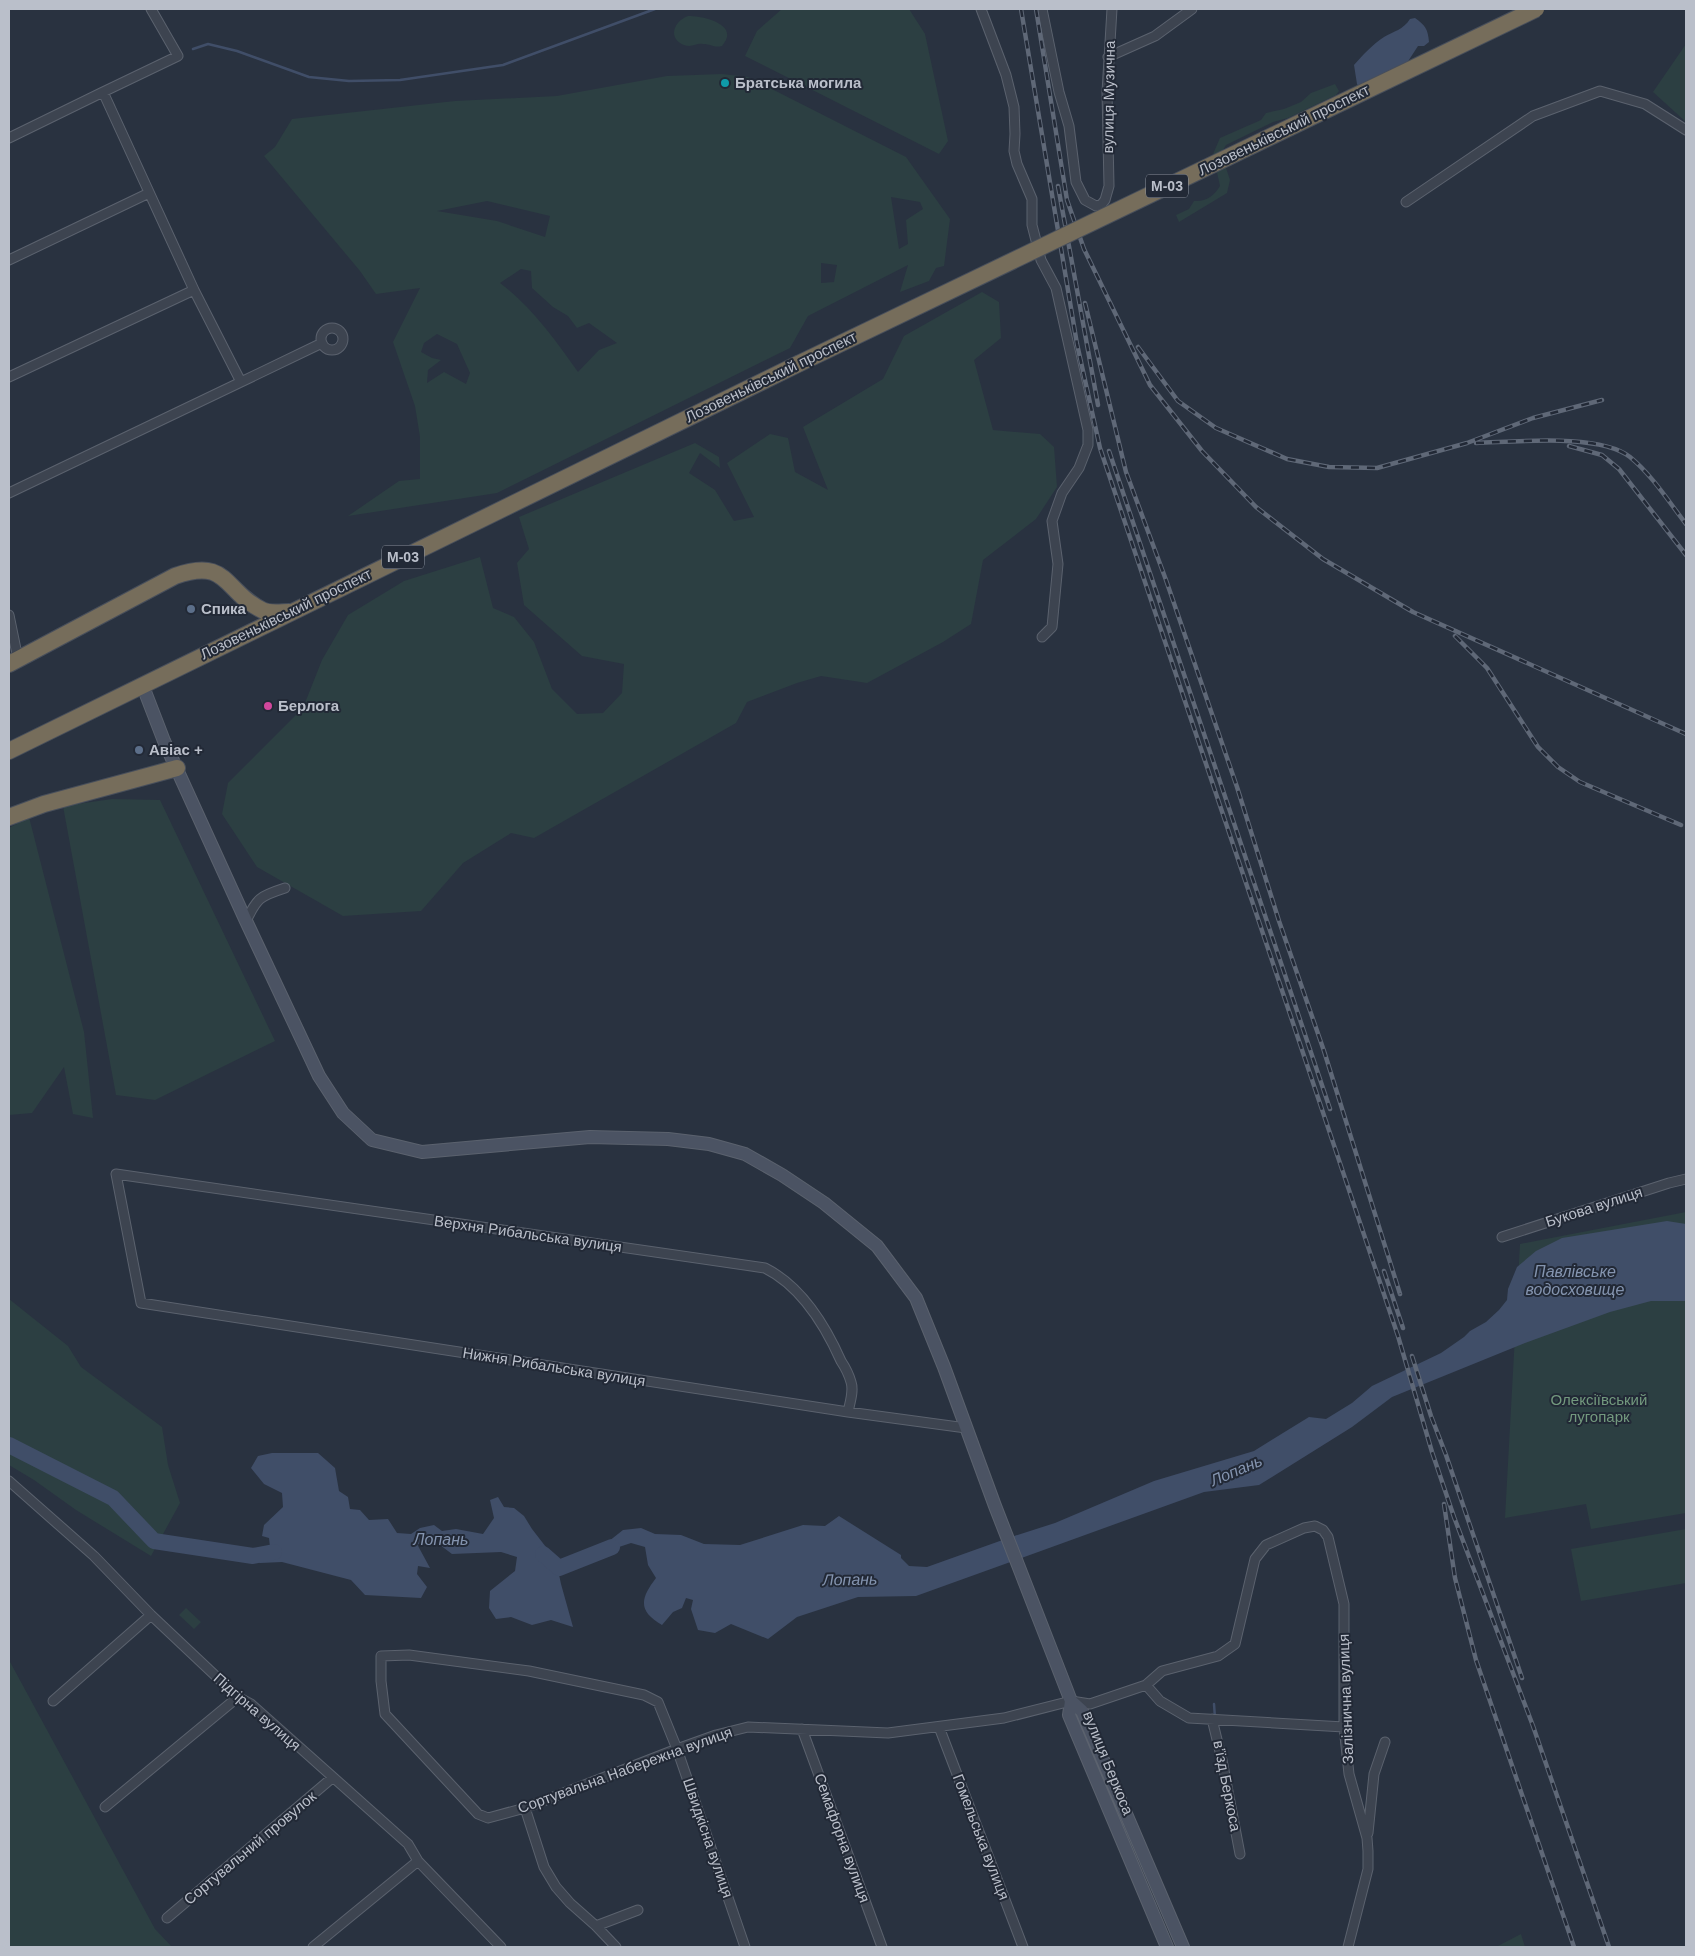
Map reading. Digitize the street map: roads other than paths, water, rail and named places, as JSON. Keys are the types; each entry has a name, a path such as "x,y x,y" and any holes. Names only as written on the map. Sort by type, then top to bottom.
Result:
{"highway":[{"name":"Лозовеньківський проспект","path":"9,751 142,684 798,364 1536,9"},
{"path":"13,661 175,576 196,570 205,570 218,574 250,603 264,612 291,612"},
{"path":"9,817 44,804 177,768"}],"street":[{"path":"9,138 178,56 151,9"},
{"path":"981,9 1006,75 1014,108 1014,151 1017,164 1032,199 1032,225 1041,260 1056,288 1088,430 1088,445 1079,468 1062,493 1052,521 1058,564 1052,627 1042,637"},
{"name":"вулиця Музична","path":"1042,9 1069,126 1076,182 1085,200 1096,206 1101,205 1105,200 1109,186 1108,57 1112,9"},
{"path":"1108,57 1155,36 1192,9"},
{"path":"1406,202 1533,116 1600,91 1645,104 1686,130"},
{"path":"103,92 194,290 241,382"},
{"path":"9,260 149,193"},
{"path":"9,377 194,290"},
{"path":"9,493 322,343"},
{"path":"9,615 13,661"},
{"path":"142,684 177,768 246,921 319,1076 342,1113 372,1140 422,1152 590,1137 668,1139 709,1144 745,1154 782,1175 824,1203 877,1246 916,1298 1071,1701"},
{"path":"246,921 254,905 265,894 284,888"},
{"name":"Нижня Рибальська вулиця","path":"116,1174 141,1304 848,1412 966,1428"},
{"name":"Верхня Рибальська вулиця","path":"116,1174 765,1268 779,1275 815,1313 851,1382 852,1396 848,1412"},
{"name":"Букова вулиця","path":"1502,1236 1669,1182 1686,1180"},
{"name":"Підгірна вулиця","path":"9,1481 94,1556 151,1615 238,1698 251,1704 408,1844 418,1860 496,1946"},
{"name":"Залізнична вулиця","path":"1304,1528 1315,1526 1323,1530 1328,1537 1344,1604 1344,1727 1349,1774 1367,1838 1368,1869 1348,1947"},
{"name":"Сортувальна Набережна вулиця","path":"478,1814 488,1818 525,1808 677,1749 716,1735 748,1727 888,1733 1004,1718 1071,1701 1090,1704 1146,1685 1162,1671 1218,1656 1235,1644 1254,1559 1266,1545 1304,1528"},
{"path":"53,1701 151,1615"},
{"name":"Швидкісна вулиця","path":"478,1814 385,1714 381,1656 409,1655 529,1671 644,1695 658,1702 677,1749 744,1947"},
{"path":"1146,1685 1160,1701 1189,1718 1344,1727"},
{"path":"105,1807 238,1698"},
{"name":"вулиця Беркоса","path":"1071,1701 1069,1715 1168,1947"},
{"name":"вулиця Беркоса","path":"1071,1701 1082,1711 1183,1947"},
{"name":"в’їзд Беркоса","path":"1215,1719 1240,1854"},
{"name":"Гомельська вулиця","path":"939,1727 1023,1947"},
{"name":"Семафорна вулиця","path":"802,1729 882,1947"},
{"path":"1367,1838 1374,1774 1385,1742"},
{"name":"Сортувальний провулок","path":"167,1918 332,1778"},
{"path":"525,1808 544,1867 556,1887 616,1947"},
{"path":"313,1947 418,1860"},
{"path":"596,1926 638,1910"}],"water":[{"path":"1415,18 1425,28 1429,42 1424,46 1418,46 1403,69 1365,98 1357,84 1354,65 1380,40 1401,28 1410,19"},
{"name":"Павлівське водосховище","path":"1667,1221 1686,1224 1686,1301 1651,1301 1610,1312 1525,1343 1392,1397 1352,1427 1259,1485 1204,1492 916,1596 858,1597 797,1617 768,1639 731,1624 715,1633 698,1630 691,1609 693,1600 686,1598 682,1608 673,1612 662,1625 649,1615 645,1610 645,1598 656,1578 648,1565 645,1547 631,1543 589,1557 623,1530 641,1528 655,1534 681,1535 704,1544 740,1545 803,1525 825,1526 839,1516 901,1555 901,1558 909,1566 927,1567 1055,1523 1154,1481 1254,1451 1309,1417 1326,1419 1352,1403 1372,1386 1441,1353 1470,1331 1486,1322 1507,1300 1508,1289 1517,1267 1536,1251 1562,1238"},
{"path":"272,1453 318,1453 335,1468 339,1491 348,1497 350,1509 360,1510 369,1520 388,1519 397,1533 411,1534 420,1528 434,1525 442,1531 456,1529 483,1534 494,1518 490,1500 498,1497 504,1507 514,1508 524,1516 556,1560 573,1627 551,1620 532,1625 511,1617 496,1619 489,1608 490,1591 515,1571 517,1557 501,1552 452,1554 440,1545 417,1544 430,1568 418,1566 417,1574 427,1587 421,1598 365,1595 351,1580 282,1562 260,1563 253,1556 270,1547 269,1538 262,1536 264,1525 283,1507 282,1493 264,1484 251,1468 258,1456"}],"waterway":[{"path":"193,49 208,44 237,51 309,77 349,81 400,80 503,65 655,9"},
{"name":"Лопань","path":"9,1445 113,1498 154,1541 253,1556 274,1552"},
{"name":"Лопань","path":"543,1554 559,1568 612,1547"},
{"path":"1214,1704 1215,1718"}],"railway":[{"path":"1021,9 1077,344 1100,448 1398,1336 1432,1452 1454,1517 1533,1726 1609,1947"},
{"path":"1036,9 1067,200 1084,249 1150,385 1202,451 1256,507 1323,559 1413,612 1686,734"},
{"path":"1058,186 1098,405"},
{"path":"1085,303 1126,472 1166,580 1237,787 1279,921 1324,1051 1400,1294"},
{"path":"1138,347 1178,401 1216,428 1287,459 1329,467 1377,468 1467,443 1533,418 1602,400"},
{"path":"1476,443 1556,441 1578,442 1616,449 1630,457 1646,472 1686,524"},
{"path":"1569,446 1602,455 1619,469 1686,555"},
{"path":"1109,451 1330,1109"},
{"path":"1455,636 1487,668 1538,747 1558,767 1580,782 1681,825"},
{"path":"1384,1271 1403,1328"},
{"path":"1412,1356 1522,1678"},
{"path":"1444,1504 1455,1578 1476,1660 1574,1947"}],"place":[{"name":"Братська могила","path":"725,83"},
{"name":"Спика","path":"191,609"},
{"name":"Берлога","path":"268,706"},
{"name":"Авiас +","path":"139,750"}],"park label":[{"name":"Олексіївський лугопарк","path":"1599,1408"}]}
